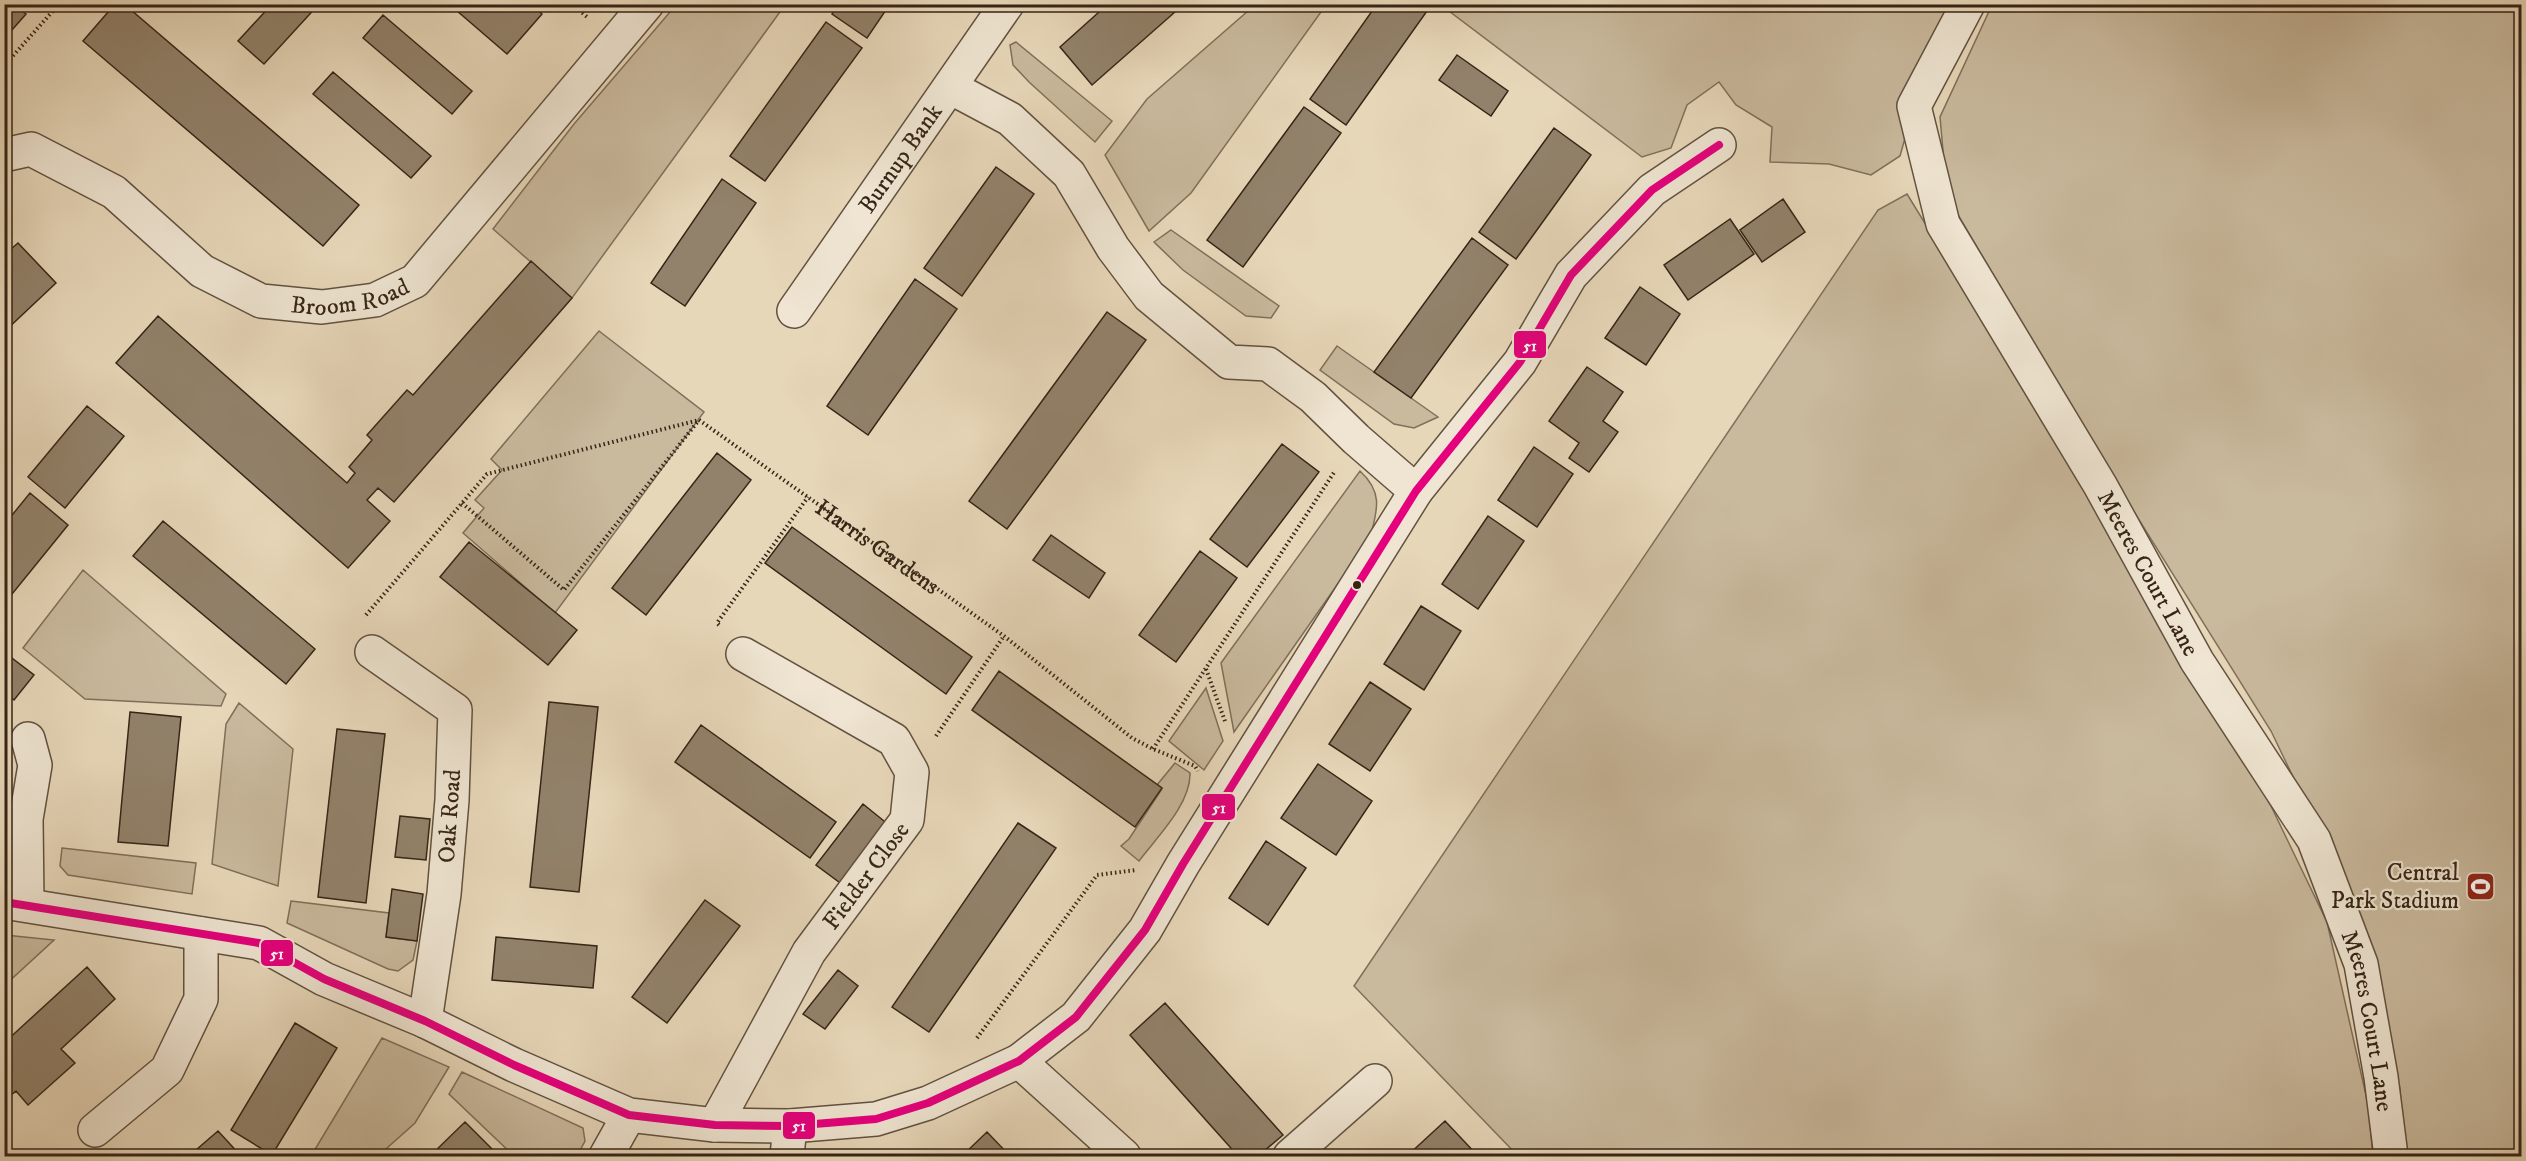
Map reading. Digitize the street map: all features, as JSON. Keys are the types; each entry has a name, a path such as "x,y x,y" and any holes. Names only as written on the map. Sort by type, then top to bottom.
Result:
{"street":[{"name":"Broom Road","path":"4,155 31,149 114,192 202,271 261,301 321,307 375,300 415,281 647,4"},
{"name":"Burnup Bank","path":"794,311 1007,4"},
{"name":"Meeres Court Lane","path":"1968,4 1914,106 1942,224 2100,485 2197,661 2314,840 2361,964 2381,1077 2391,1156"},
{"path":"950,87 1010,119 1069,174 1113,248 1149,296 1229,362 1268,364 1313,397 1356,439 1416,491"},
{"path":"28,739 35,765 16,903 259,943 324,980 425,1021 514,1065 629,1115 715,1125 788,1141 876,1119 928,1103 1019,1060 1076,1017 1145,930 1183,864 1416,491 1520,362 1571,275 1652,190 1719,145"},
{"name":"Oak Road","path":"372,652 455,710 452,800 444,894 425,1021"},
{"path":"743,654 894,740 912,772"},
{"name":"Fielder Close","path":"715,1125 809,952 907,820 912,772"},
{"path":"95,1130 167,1070 201,999 201,934"},
{"path":"1019,1060 1125,1156"},
{"path":"1290,1156 1375,1081"},
{"path":"606,1156 629,1115"}],"path":[{"path":"4,66 59,4"},
{"path":"462,503 564,590 699,420"},
{"path":"372,652 360,623 488,474 699,420"},
{"name":"Harris Gardens","path":"699,420 1004,636 1132,738 1195,766 1219,808"},
{"path":"1153,749 1356,439"},
{"path":"743,654 717,623 808,497"},
{"path":"912,772 1004,636"},
{"path":"1206,668 1242,769"},
{"path":"970,1046 1097,875 1183,864"}],"shaded area":[{"path":"1256,4 1326,5 1191,193 1149,231 1105,155 1147,99"},
{"path":"676,5 785,5 572,298 493,229 574,124"},
{"path":"1441,5 1955,5 1914,106 1900,156 1871,175 1829,164 1770,162 1772,127 1736,105 1719,82 1687,105 1671,148 1642,157"},
{"path":"1992,5 2521,5 2521,1156 2403,1156 2400,1089 2348,891 2271,731 2111,475 1947,196 1940,117"},
{"path":"1016,42 1112,121 1095,142 1013,65 1010,45"},
{"path":"1907,194 2080,476 2180,654 2270,804 2327,922 2368,1104 2373,1156 1518,1156 1354,986 1878,210"},
{"path":"1171,230 1279,306 1271,318 1246,316 1183,270 1154,242"},
{"path":"599,331 704,412 555,613 463,533 484,508 475,500 502,470 491,459"},
{"path":"1337,346 1438,417 1414,428 1394,424 1320,370"},
{"path":"1360,471 1368,479 1376,495 1375,519 1370,538 1234,732 1221,663"},
{"path":"83,570 226,694 221,706 85,699 23,648"},
{"path":"1206,688 1223,741 1204,770 1169,741"},
{"path":"239,703 293,749 278,886 212,864 226,724"},
{"path":"1175,763 1190,773 1185,796 1172,820 1139,861 1121,846 1129,839 1162,789 1157,785"},
{"path":"62,848 196,863 192,894 68,875 60,866"},
{"path":"291,901 389,913 386,937 417,941 413,960 398,971 388,969 287,923"},
{"path":"4,935 54,940 5,985"},
{"path":"382,1038 449,1067 415,1123 378,1156 311,1156"},
{"path":"462,1072 583,1128 585,1141 577,1156 514,1156 449,1094"}],"building":[{"path":"4,4 25,4 21,10 26,14 4,39"},
{"path":"115,4 124,4 359,205 323,246 83,41"},
{"path":"272,4 319,4 264,64 238,41"},
{"path":"449,4 531,4 542,14 507,54"},
{"path":"838,4 890,4 867,38 832,14"},
{"path":"1108,4 1184,4 1092,85 1060,47"},
{"path":"1377,4 1432,4 1346,125 1310,99"},
{"path":"383,15 472,91 452,114 363,38"},
{"path":"826,22 862,48 765,181 730,156"},
{"path":"1457,55 1508,91 1491,116 1439,80"},
{"path":"333,72 431,156 411,178 313,94"},
{"path":"1304,107 1341,133 1243,267 1207,240"},
{"path":"1554,128 1591,155 1516,259 1479,232"},
{"path":"996,167 1034,194 962,296 924,268"},
{"path":"722,179 756,203 685,306 651,283"},
{"path":"1783,199 1805,232 1762,262 1740,230"},
{"path":"1730,219 1754,254 1688,300 1664,265"},
{"path":"1472,238 1508,265 1411,398 1374,372"},
{"path":"18,243 56,283 4,332 4,255"},
{"path":"531,261 572,298 394,502 378,488 367,500 390,521 348,568 116,363 158,316 347,483 355,473 349,467 372,440 367,435 407,390 413,395"},
{"path":"915,279 957,309 868,435 827,406"},
{"path":"1640,287 1680,314 1646,365 1605,338"},
{"path":"1107,312 1146,340 1007,529 969,501"},
{"path":"1587,367 1623,392 1603,421 1618,432 1589,472 1569,458 1579,443 1549,421"},
{"path":"87,406 124,436 65,508 28,477"},
{"path":"1282,444 1319,472 1247,567 1210,539"},
{"path":"1534,447 1573,474 1537,527 1498,500"},
{"path":"717,453 751,480 646,615 612,588"},
{"path":"30,493 68,525 4,604 4,525"},
{"path":"1488,516 1524,541 1478,609 1442,584"},
{"path":"163,521 315,649 286,684 133,556"},
{"path":"792,527 972,657 946,694 765,563"},
{"path":"1051,535 1105,573 1089,598 1033,560"},
{"path":"469,542 577,630 548,665 440,577"},
{"path":"1200,551 1237,578 1176,662 1139,635"},
{"path":"1421,606 1461,631 1424,690 1384,664"},
{"path":"4,652 34,675 14,700 4,692"},
{"path":"999,671 1162,788 1135,827 972,710"},
{"path":"1370,682 1411,709 1370,771 1329,744"},
{"path":"549,702 598,707 579,892 530,887"},
{"path":"130,712 181,717 168,846 118,842"},
{"path":"701,725 836,822 810,858 675,762"},
{"path":"337,729 385,734 366,903 318,897"},
{"path":"1318,764 1372,801 1336,855 1281,818"},
{"path":"863,804 889,825 843,885 816,865"},
{"path":"400,816 430,819 426,860 395,857"},
{"path":"1018,823 1056,848 929,1032 892,1007"},
{"path":"1266,841 1306,868 1268,925 1229,898"},
{"path":"392,889 423,894 417,941 386,937"},
{"path":"705,900 740,926 667,1023 632,997"},
{"path":"496,937 597,946 593,988 492,980"},
{"path":"87,967 115,999 61,1049 75,1063 28,1105 16,1091 4,1101 4,1043"},
{"path":"838,970 858,986 825,1029 803,1014"},
{"path":"1165,1003 1283,1135 1258,1156 1238,1156 1130,1035"},
{"path":"295,1023 337,1048 272,1155 231,1130"},
{"path":"1445,1121 1478,1156 1407,1156"},
{"path":"465,1122 497,1154 495,1156 430,1156"},
{"path":"218,1131 241,1156 189,1156"},
{"path":"987,1132 1010,1156 962,1156"}],"transit line":[{"name":"51","path":"4,902 259,943 324,979 425,1021 514,1065 629,1115 715,1125 790,1126 876,1119 928,1103 1019,1061 1076,1017 1145,930 1183,864 1416,491 1520,362 1571,275 1652,190 1719,145"}],"place":[{"name":"Central Park Stadium","path":"2480,886"}]}
